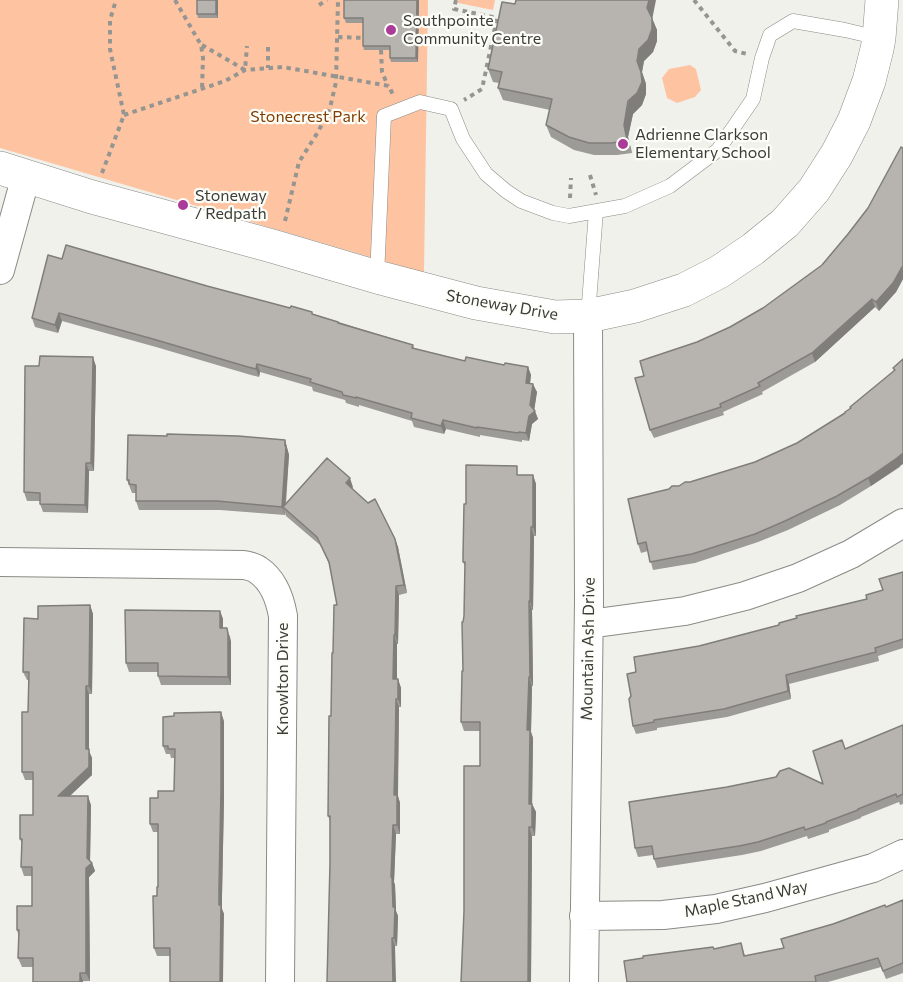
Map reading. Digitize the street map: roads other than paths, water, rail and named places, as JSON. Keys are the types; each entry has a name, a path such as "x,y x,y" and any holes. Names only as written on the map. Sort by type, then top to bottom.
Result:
{"street":[{"name":"Stoneway Drive","path":"13,172 92,197 476,303 555,317 588,316 635,306 684,290 736,261 785,223 814,190 850,129 869,81 879,38 882,0"},
{"path":"0,270 13,172"},
{"name":"Mountain Ash Drive","path":"584,982 589,624 588,316"},
{"path":"589,624 685,611 745,596 798,578 850,554 903,523"},
{"name":"Knowlton Drive","path":"0,562 244,565 258,569 274,588 284,616 280,982"},
{"name":"Maple Stand Way","path":"584,916 663,915 716,909 873,868 903,854"}],"lane":[{"path":"377,277 384,116 420,102 451,109 463,139 486,174 506,191 521,201 553,213 569,216 596,212 625,206 670,186 718,150 753,99 762,58 770,35 793,21 879,38"},
{"path":"588,316 596,212"}],"place":[{"name":"Southpointe Community Centre","path":"391,30"},
{"name":"Adrienne Clarkson Elementary School","path":"623,144"},
{"name":"Stoneway / Redpath","path":"183,205"}],"park label":[{"name":"Stonecrest Park","path":"308,117"}]}
